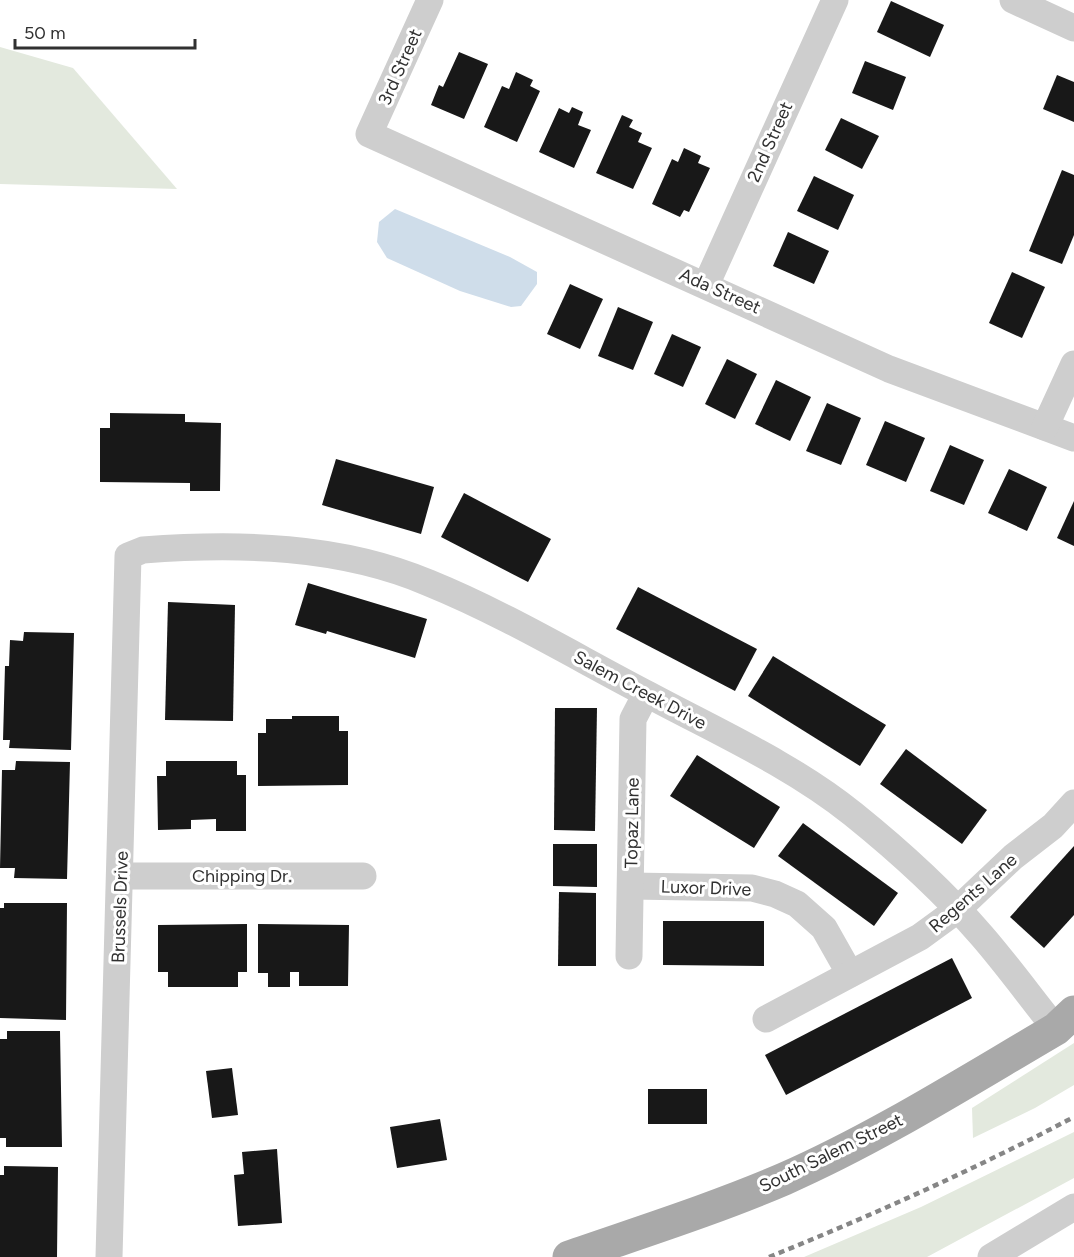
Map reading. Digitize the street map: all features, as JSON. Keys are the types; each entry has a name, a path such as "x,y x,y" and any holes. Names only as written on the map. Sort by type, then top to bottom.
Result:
{"main road":[{"name":"South Salem Street","path":"569,1257 668,1223 784,1179 864,1140 1065,1021"}],"street":[{"name":"3rd Street","path":"369,134 430,0"},
{"name":"2nd Street","path":"706,285 835,0"},
{"path":"1013,0 1074,28"},
{"name":"Ada Street","path":"369,134 889,369 1074,438"},
{"path":"1045,427 1074,364"},
{"name":"Salem Creek Drive","path":"128,556 143,550 169,548 256,547 297,550 354,560 393,570 428,582 507,620 762,754 808,782 851,813 914,866 1065,1021"},
{"name":"Brussels Drive","path":"109,1257 128,556"},
{"name":"Topaz Lane","path":"629,956 633,719 646,694"},
{"name":"Regents Lane","path":"766,1019 920,937 957,910 1013,857 1053,826 1074,803"},
{"name":"Chipping Dr.","path":"121,876 363,876"},
{"name":"Luxor Drive","path":"631,886 753,888 775,894 797,904 824,928 850,974"},
{"path":"991,1257 1074,1207"}],"shaded area":[{"path":"0,47 73,68 177,189 0,184"},
{"path":"1074,1043 1074,1085 1035,1108 973,1138 972,1108"},
{"path":"1074,1132 1074,1178 927,1257 804,1257 921,1207"}],"water":[{"path":"395,209 510,257 537,272 537,284 521,306 511,307 460,291 387,258 377,242 379,222"}],"building":[{"path":"891,1 944,25 930,57 877,32"},
{"path":"459,52 488,64 464,119 431,105 439,85 443,87"},
{"path":"865,61 906,77 893,110 852,93"},
{"path":"516,72 533,80 530,86 540,91 517,142 484,127 502,86 509,89"},
{"path":"1057,75 1074,82 1074,122 1043,109"},
{"path":"572,107 583,112 578,125 591,130 574,168 539,152 559,108 569,113"},
{"path":"622,115 633,120 629,127 642,133 638,142 652,148 633,189 596,173"},
{"path":"841,118 879,136 862,169 825,150"},
{"path":"684,148 701,156 698,163 710,168 689,212 684,210 680,217 652,204 672,159 678,162"},
{"path":"1062,170 1074,175 1074,235 1062,264 1029,251"},
{"path":"814,176 854,195 838,230 797,211"},
{"path":"788,232 829,251 814,284 773,266"},
{"path":"1012,272 1045,287 1022,338 989,323"},
{"path":"570,284 603,299 580,349 547,334"},
{"path":"618,307 653,322 633,370 598,356"},
{"path":"672,334 701,347 683,387 654,374"},
{"path":"727,359 757,374 735,419 705,404"},
{"path":"776,380 811,397 790,441 755,424"},
{"path":"827,403 861,418 841,465 806,451"},
{"path":"110,413 185,414 185,422 221,423 220,491 190,491 190,483 100,482 100,428 110,428"},
{"path":"885,421 925,438 906,482 866,465"},
{"path":"950,445 984,460 964,505 930,491"},
{"path":"336,459 434,487 421,534 322,505"},
{"path":"1009,469 1047,487 1027,531 988,513"},
{"path":"464,493 551,539 528,582 441,537"},
{"path":"1074,501 1074,546 1057,538"},
{"path":"308,583 427,619 415,658 327,631 326,634 295,625"},
{"path":"638,587 757,649 735,691 616,629"},
{"path":"168,602 235,605 233,721 165,720"},
{"path":"24,632 74,633 71,750 9,748 10,740 3,740 5,666 9,666 10,640 23,641"},
{"path":"773,656 886,725 860,766 748,696"},
{"path":"555,708 597,708 595,831 554,830"},
{"path":"292,716 339,716 339,731 348,731 348,785 258,786 258,733 266,733 266,719 292,719"},
{"path":"906,749 987,810 962,844 880,784"},
{"path":"697,755 780,807 754,848 670,796"},
{"path":"16,761 70,762 67,879 14,878 15,868 0,868 2,770 15,770"},
{"path":"166,761 237,761 237,775 246,775 246,831 216,831 216,819 191,820 191,829 158,830 157,776 166,776"},
{"path":"803,823 898,893 874,926 778,856"},
{"path":"553,844 597,844 597,887 553,886"},
{"path":"1074,846 1074,915 1044,948 1010,917"},
{"path":"559,892 596,893 596,966 558,966"},
{"path":"4,903 67,903 66,1020 0,1018 0,908 4,908"},
{"path":"663,921 764,921 764,966 663,965"},
{"path":"247,924 247,972 238,972 238,987 168,987 168,972 158,972 158,925"},
{"path":"258,924 349,925 348,986 299,986 299,972 290,972 290,987 268,987 268,973 258,973"},
{"path":"952,958 972,998 786,1095 765,1055"},
{"path":"7,1031 60,1031 62,1147 6,1147 6,1138 0,1138 0,1039 7,1039"},
{"path":"232,1068 238,1115 212,1118 206,1071"},
{"path":"648,1089 707,1089 707,1124 648,1124"},
{"path":"440,1119 447,1160 397,1168 390,1127"},
{"path":"277,1149 282,1223 238,1226 234,1175 244,1174 242,1152"},
{"path":"4,1166 58,1167 57,1257 0,1257 0,1175 4,1175"}],"railway":[{"path":"769,1257 923,1191 1074,1117"}]}
